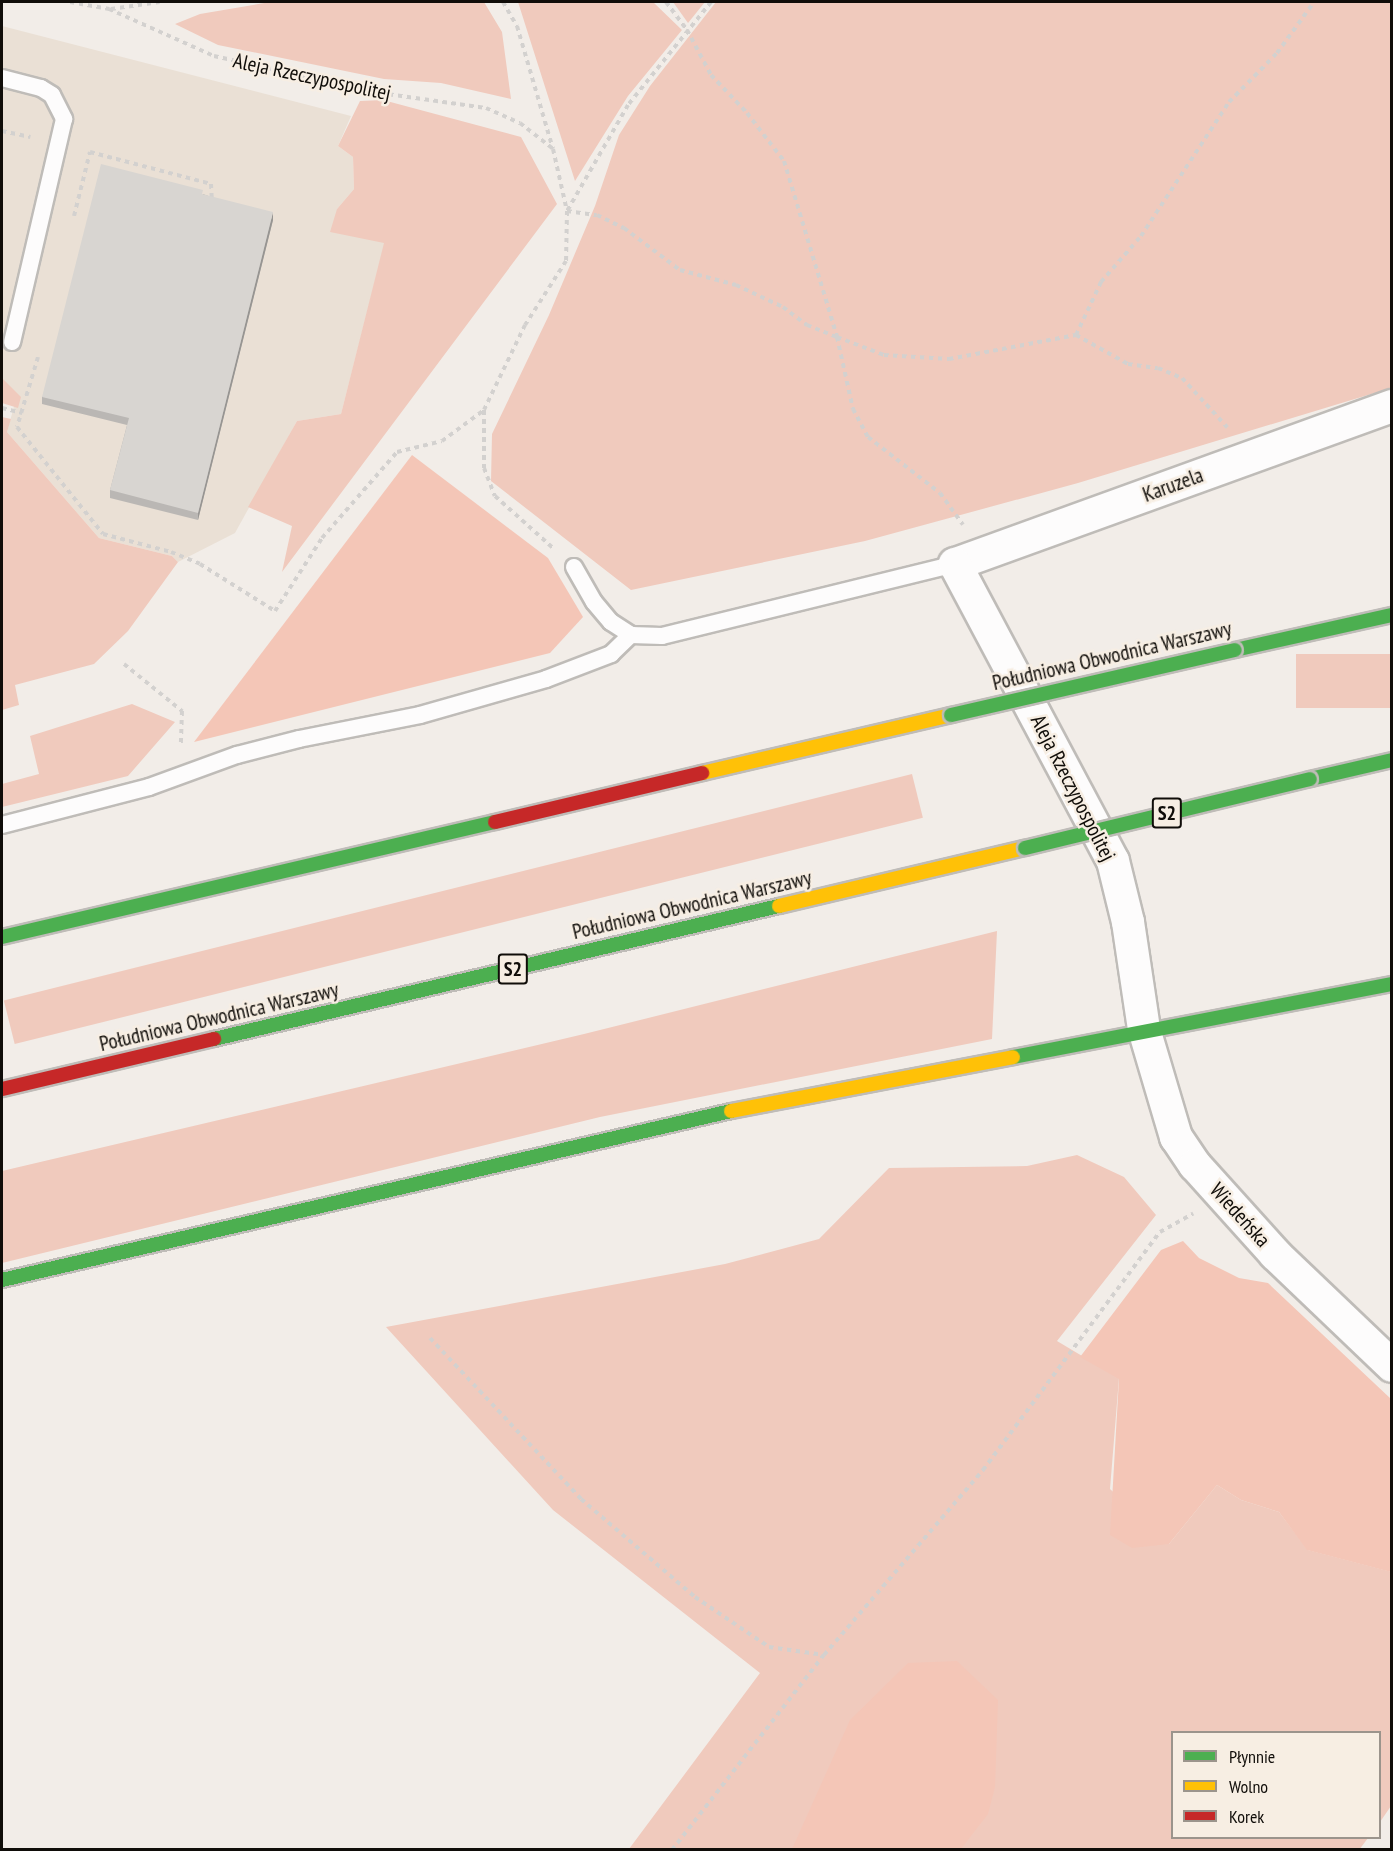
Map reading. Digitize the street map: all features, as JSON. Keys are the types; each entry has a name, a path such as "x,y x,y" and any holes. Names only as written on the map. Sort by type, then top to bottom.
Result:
{"main road":[{"name":"Południowa Obwodnica Warszawy","path":"2,937 951,715 1392,615"},
{"name":"Południowa Obwodnica Warszawy","path":"2,1089 1387,761"},
{"path":"2,1280 648,1128 1144,1029 1392,984"}],"street":[{"name":"Karuzela","path":"967,560 1392,406"},
{"name":"Aleja Rzeczypospolitej","path":"967,560 1113,861 1128,922 1144,1029"},
{"name":"Wiedeńska","path":"1144,1029 1176,1137 1224,1200 1392,1366"}],"lane":[{"path":"2,78 41,88 52,95 64,119 60,145 12,342"},
{"path":"574,567 594,602 611,622 631,634 662,636 967,560"},
{"path":"2,825 149,787 289,741 420,715 546,679 611,654 631,634"}],"path":[{"name":"Aleja Rzeczypospolitej","path":"70,2 109,9 214,56 380,93 486,108 520,123 553,149"},
{"path":"109,9 160,2"},
{"path":"503,2 517,26 553,149 567,211 566,261 525,325 484,410 484,468 495,496 574,567"},
{"path":"666,2 687,30 711,75 747,113 784,161 837,336 853,409 868,437 940,493 956,511 967,560"},
{"path":"567,211 628,105 711,2"},
{"path":"1076,335 1101,282 1141,236 1229,102 1277,53 1314,2"},
{"path":"2,131 211,184 213,204"},
{"path":"72,221 90,152"},
{"path":"567,211 597,215 615,224 680,270 736,285 783,307 807,325 884,355 949,359 1076,335 1128,364 1158,368 1182,378 1254,456"},
{"path":"41,346 17,428 103,534 171,552 200,564 275,611 322,538 397,452 442,441 484,410"},
{"path":"2,408 22,413"},
{"path":"124,664 182,711 183,740 149,787"},
{"path":"672,1850 824,1655 983,1470 1160,1232 1224,1200"},
{"path":"430,1338 581,1499 695,1598 769,1647 824,1655"}],"shaded area":[{"path":"270,2 484,2 502,32 511,99 441,83 384,79 218,45 175,24 200,14"},
{"path":"518,2 653,2 682,30 628,96 575,181"},
{"path":"673,2 705,2 688,23"},
{"path":"716,2 1391,2 1391,388 1078,483 865,541 631,590 491,481 492,434 549,315 595,206 619,135 650,86"},
{"path":"2,26 351,116 338,146 353,157 354,189 337,209 385,242 341,414 297,421 235,533 178,562 172,556 99,538 7,432 16,399 2,395"},
{"path":"383,100 521,137 557,204 282,572 292,526 248,507 297,421 341,414 384,243 330,232 337,209 354,189 353,157 338,146 360,101"},
{"path":"2,378 21,397 18,408 2,403"},
{"path":"2,417 11,419 7,432 99,538 172,556 178,562 128,631 94,664 15,685 19,705 2,710"},
{"path":"412,455 548,558 583,617 550,653 194,742"},
{"path":"1296,654 1391,654 1391,708 1296,708"},
{"path":"132,704 175,722 128,776 2,807 2,784 39,774 30,736"},
{"path":"912,774 923,818 15,1044 4,1000"},
{"path":"997,931 992,1039 600,1117 2,1263 2,1171 584,1034"},
{"path":"1077,1155 1124,1177 1156,1215 1057,1341 1119,1378 1110,1489 1169,1544 1217,1485 1241,1500 1279,1512 1308,1550 1392,1572 1391,1806 1381,1821 1381,1731 1171,1731 1171,1839 1367,1839 1359,1850 629,1849 760,1673 553,1510 386,1327 725,1264 819,1239 889,1168 1027,1166"},
{"path":"1183,1241 1199,1258 1239,1278 1268,1283 1391,1399 1391,1572 1307,1550 1279,1512 1241,1500 1217,1485 1169,1544 1132,1548 1110,1535 1119,1379 1080,1357 1161,1250"},
{"path":"957,1661 998,1700 995,1787 988,1814 961,1849 792,1849 850,1720 908,1663"}],"building":[{"path":"101,164 203,190 202,194 273,212 198,513 110,490 129,418 42,397"}],"traffic: fast":[{"path":"1235,650 1392,615"},
{"path":"951,715 1235,650"},
{"path":"1310,779 1392,760"},
{"path":"1025,848 1310,779"},
{"path":"2,937 495,822"},
{"path":"214,1039 779,906"},
{"path":"1013,1057 1392,984"},
{"path":"2,1280 731,1111"}],"traffic: slow":[{"path":"702,773 951,715"},
{"path":"779,906 1025,848"},
{"path":"731,1111 1013,1057"}],"traffic: jam":[{"path":"495,822 702,773"},
{"path":"2,1089 214,1039"}]}
